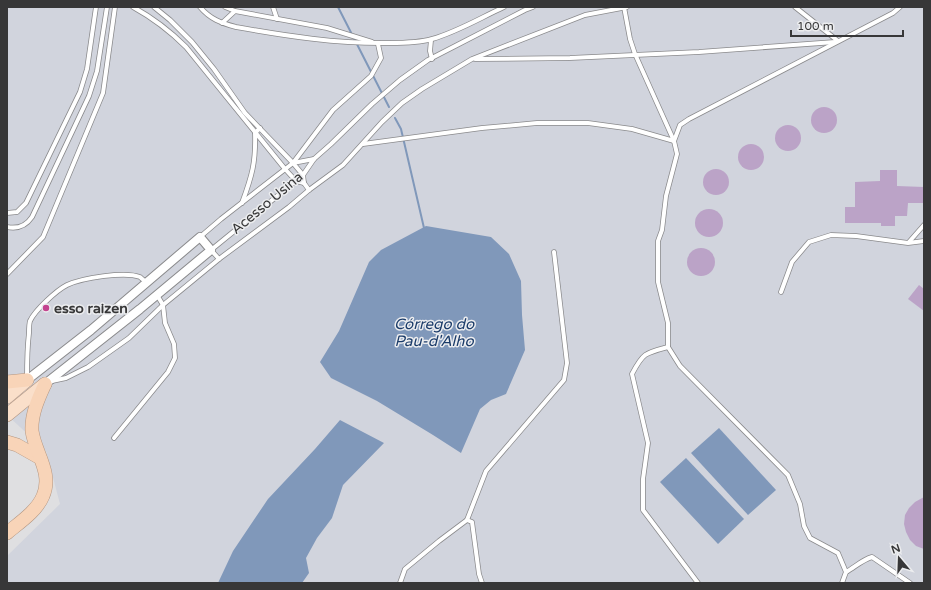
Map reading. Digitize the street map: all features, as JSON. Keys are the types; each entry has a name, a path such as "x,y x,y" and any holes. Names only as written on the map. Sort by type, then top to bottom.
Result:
{"highway":[{"path":"7,382 27,380"},
{"path":"7,533 34,508 43,496 46,481 33,437 32,423 36,406 46,383"},
{"path":"7,442 40,458"}],"main road":[{"name":"Acesso Usina","path":"7,397 27,380"},
{"name":"Acesso Usina","path":"7,416 46,383"}],"street":[{"path":"200,237 210,250"},
{"name":"Acesso Usina","path":"27,380 91,330 200,237"},
{"name":"Acesso Usina","path":"46,383 210,250"},
{"path":"147,283 156,295"}],"lane":[{"path":"7,213 17,212 26,203 80,92 87,69 96,7"},
{"path":"7,227 17,227 29,222 88,96 96,71 107,7"},
{"path":"7,274 43,237 103,93 115,7"},
{"path":"133,7 154,19 186,47 285,169 296,181 304,183"},
{"path":"154,7 170,20 192,42 214,69 245,113 293,163 302,175 304,183 309,190"},
{"path":"200,7 212,19 222,23 274,34 322,41 378,44 413,43 431,40 452,32 504,7"},
{"path":"225,7 235,11 327,28 378,44"},
{"path":"273,7 277,18"},
{"path":"314,159 400,80 432,59 533,7"},
{"path":"46,383 66,378 88,367 129,338 163,305 219,259 343,165 382,122 402,103 422,89 472,59 585,15 626,7 630,39 635,54 674,140 677,154 666,196 662,230 658,241 658,282 668,323 668,347 680,366 788,475 800,504 804,526 810,538 838,554 846,572"},
{"path":"795,7 838,42"},
{"path":"674,140 680,125 689,119 893,13 900,7"},
{"path":"222,23 235,11"},
{"path":"431,40 430,51 432,59"},
{"path":"472,59 570,58 699,52 838,42"},
{"path":"293,163 333,110 371,76 381,58 378,44"},
{"path":"363,144 482,128 537,123 588,123 632,129 674,140"},
{"path":"242,204 254,163 255,133 260,128"},
{"name":"Acesso Usina","path":"200,237 293,163 314,159"},
{"name":"Acesso Usina","path":"210,250 296,181 314,159"},
{"path":"908,243 924,224"},
{"path":"781,292 792,262 808,242 831,235 856,236 908,243 924,241"},
{"path":"210,250 219,259"},
{"path":"400,583 405,569 467,520 486,471 564,380 567,363 554,252"},
{"path":"27,380 27,355 30,321 43,304 58,291 67,285 89,278 108,276 140,277 147,283"},
{"path":"114,438 168,372 175,358 174,344 164,323 163,305 156,295"},
{"path":"668,347 648,353 640,358 632,374 648,443 642,479 643,510 698,583"},
{"path":"467,520 472,522 479,574 482,583"},
{"path":"842,583 846,572 865,559 872,558 910,583"}],"shaded area":[{"path":"7,7 924,7 924,583 7,583 7,556 60,504 46,451 7,415"}],"water":[{"name":"Córrego do Pau-d'Alho","path":"426,226 491,237 509,254 521,281 525,350 506,394 491,400 480,409 461,453 377,401 331,378 320,362 339,331 369,262 381,250"},
{"path":"340,420 384,443 343,485 332,518 317,538 306,558 309,573 302,583 218,583 233,551 268,499"},
{"path":"719,428 776,490 748,515 691,453"},
{"path":"686,458 744,519 718,544 660,482"}],"building":[{"path":"824,107 833,111 837,120 833,129 824,133 815,129 811,120 815,111"},
{"path":"788,125 797,129 801,138 797,147 788,151 779,147 775,138 779,129"},
{"path":"751,144 760,148 764,157 760,166 751,170 742,166 738,157 742,148"},
{"path":"716,169 725,173 729,182 725,191 716,195 707,191 703,182 707,173"},
{"path":"880,170 897,170 897,186 924,187 924,203 908,203 907,216 895,216 895,226 881,226 881,223 845,223 845,207 855,207 855,182 880,181"},
{"path":"709,209 719,213 723,223 719,233 709,237 699,233 695,223 699,213"},
{"path":"701,248 711,252 715,262 711,272 701,276 691,272 687,262 691,252"},
{"path":"919,285 924,289 924,311 908,299"},
{"path":"924,497 924,549 916,546 910,540 904,524 905,515 909,508 915,502"}],"waterway":[{"path":"338,7 389,107"},
{"path":"395,118 401,129 424,228"}],"place":[{"name":"esso raizen","path":"46,308"}]}
